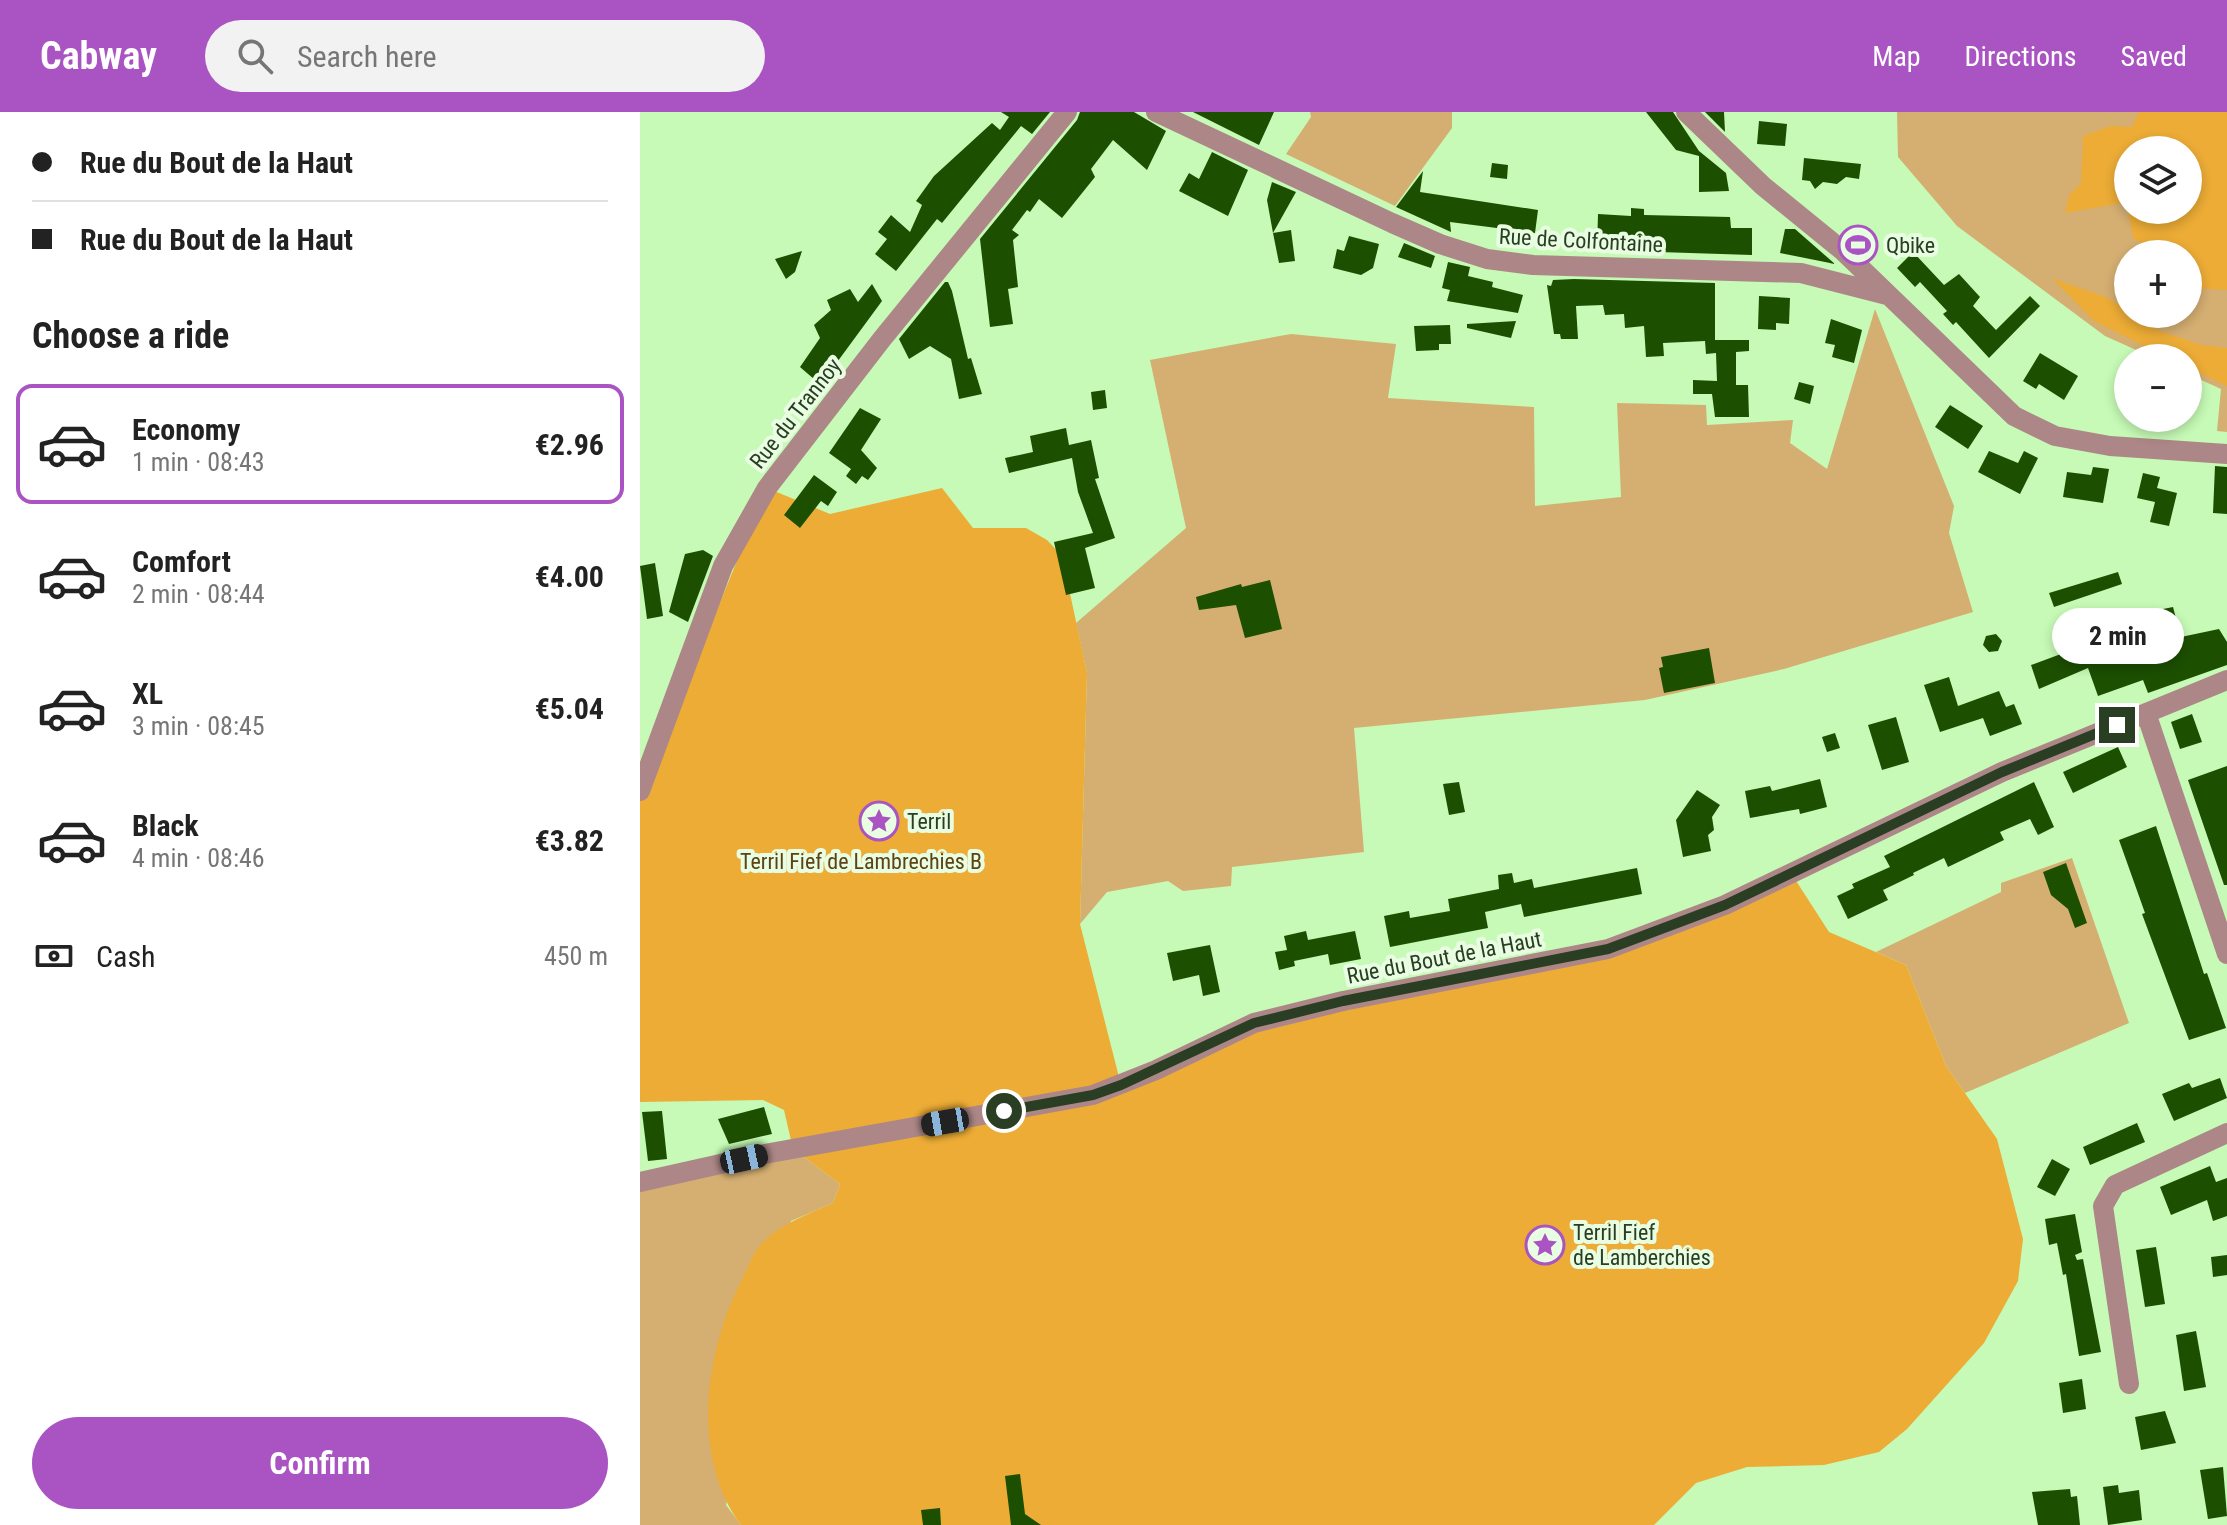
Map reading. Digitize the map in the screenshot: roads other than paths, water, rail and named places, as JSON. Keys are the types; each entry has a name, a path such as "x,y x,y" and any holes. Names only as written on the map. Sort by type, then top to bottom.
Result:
{"street":[{"name":"Rue du Trannoy","path":"640,791 723,566 767,488 882,339 1067,112"},
{"name":"Rue de Colfontaine","path":"1156,112 1392,223 1487,259 1533,265 1801,273 1887,295"},
{"path":"1686,112 1763,186 1843,251 1995,402 2032,428 2110,446 2227,454"},
{"name":"Rue du Bout de la Haut","path":"640,1182 770,1153 1093,1095 1156,1070 1254,1023 1343,1001 1608,949 1725,905 2002,772 2227,680"},
{"path":"2146,713 2227,954"},
{"path":"2129,1384 2103,1206 2115,1185 2227,1133"}],"place":[{"name":"Qbike","path":"1858,245"},
{"name":"Terril","path":"879,821"},
{"name":"Terril Fief de Lamberchies","path":"1545,1245"}],"park label":[{"name":"Terril Fief de Lambrechies B","path":"861,861"}]}
